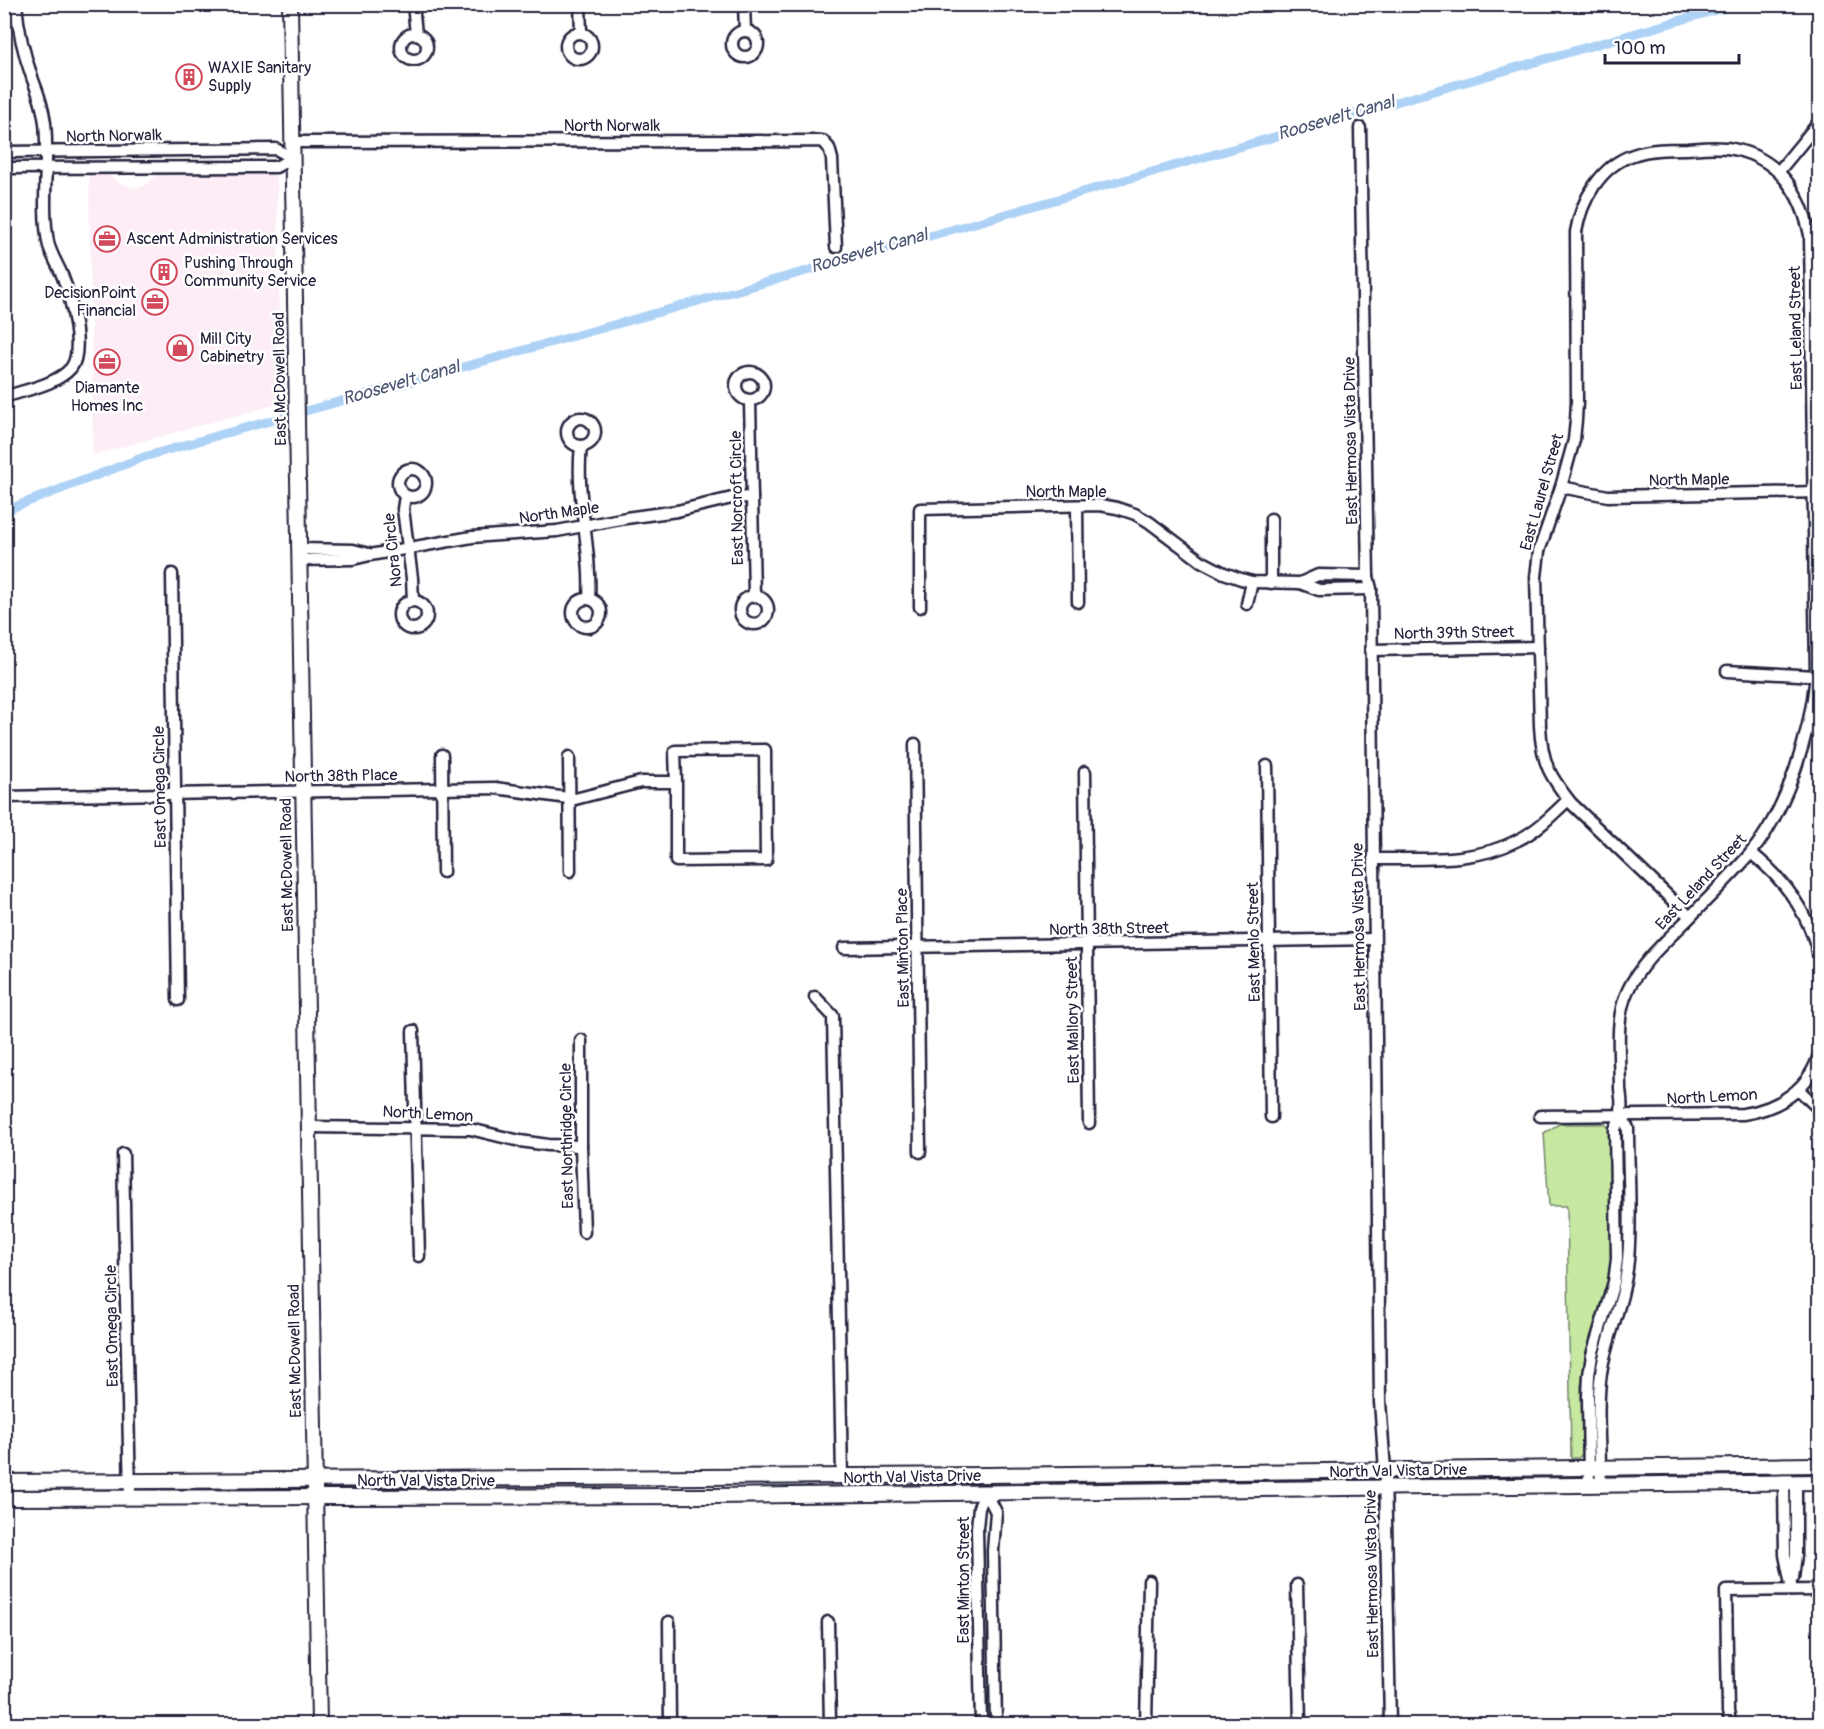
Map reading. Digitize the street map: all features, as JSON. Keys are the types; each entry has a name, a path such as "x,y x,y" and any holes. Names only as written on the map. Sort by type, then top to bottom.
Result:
{"main road":[{"name":"East McDowell Road","path":"290,4 319,1725"},
{"name":"North Val Vista Drive","path":"4,1482 986,1475 1820,1465"},
{"path":"1085,1473 1086,1491"},
{"path":"1109,1473 1109,1491"},
{"path":"1039,1474 1039,1492"},
{"path":"960,1475 960,1493"},
{"path":"986,1475 986,1492"},
{"path":"813,1476 813,1494"},
{"path":"842,1476 843,1494"},
{"path":"523,1478 523,1497"},
{"path":"644,1478 644,1496"},
{"name":"North Val Vista Drive","path":"4,1498 644,1496 1820,1482"}],"street":[{"path":"4,397 54,381 72,367 77,348 75,320 63,278 48,244 45,124 41,99 18,28 16,4"},
{"path":"413,4 416,34"},
{"path":"580,4 581,33"},
{"path":"744,4 745,31"},
{"path":"1779,171 1820,121"},
{"name":"East Hermosa Vista Drive","path":"1360,128 1368,576 1371,589 1380,1402 1386,1488 1390,1725"},
{"name":"North Norwalk","path":"292,142 823,141 829,148 832,159 836,247"},
{"name":"North Norwalk","path":"4,168 47,159 276,149 292,158"},
{"name":"East Laurel Street","path":"1690,917 1568,800 1547,768 1542,750 1536,578 1539,551 1574,440 1577,402 1576,232 1583,204 1600,178 1630,156 1664,149 1734,149 1750,154 1779,171"},
{"name":"North Norwalk","path":"4,152 47,159 276,166 292,158"},
{"name":"East Leland Street","path":"1595,1486 1594,1468 1603,1364 1620,1308 1628,1259 1628,1128 1621,1115 1619,1034 1622,1005 1627,991 1649,961 1751,853 1767,829 1786,792 1810,718 1816,676 1817,492 1810,235 1806,213 1779,171"},
{"name":"East Norcroft Circle","path":"750,401 754,596"},
{"path":"581,446 579,485 589,568 589,599"},
{"name":"North Maple","path":"1561,487 1608,496 1817,492"},
{"name":"Nora Circle","path":"405,496 403,509 413,600"},
{"name":"North Maple","path":"299,555 353,559 472,537 536,534 677,511 732,498 752,497"},
{"name":"North Maple","path":"920,607 920,508 1100,505 1117,508 1149,522 1202,561 1224,573 1252,582 1300,583 1319,590 1371,589"},
{"path":"1077,506 1078,602"},
{"path":"1271,519 1271,583"},
{"name":"East Omega Circle","path":"172,574 178,1000"},
{"name":"North Maple","path":"1300,583 1318,575 1368,576"},
{"path":"1247,604 1252,582"},
{"name":"North 39th Street","path":"1371,650 1538,647"},
{"path":"1727,671 1816,676"},
{"name":"East Minton Place","path":"915,744 920,1152"},
{"path":"765,750 766,860 676,861 676,782 675,751 765,750"},
{"path":"442,755 443,872"},
{"path":"569,758 570,872"},
{"name":"East Menlo Street","path":"1266,766 1271,1117"},
{"name":"East Mallory Street","path":"1085,772 1089,1123"},
{"name":"North 38th Place","path":"4,797 495,788 575,799 641,782 676,782"},
{"path":"1373,859 1458,858 1499,849 1539,826 1568,800"},
{"path":"1751,853 1777,875 1795,900 1806,918 1820,960"},
{"name":"North 38th Street","path":"844,948 1374,939"},
{"name":"North Val Vista Drive","path":"815,997 832,1016 842,1476"},
{"path":"413,1031 419,1256"},
{"name":"East Northridge Circle","path":"580,1040 584,1232"},
{"name":"North Lemon","path":"1540,1116 1761,1112 1775,1106 1798,1089 1812,1072 1820,1051"},
{"path":"1798,1089 1820,1110"},
{"name":"North Lemon","path":"309,1126 470,1129 548,1146 581,1146"},
{"name":"East Omega Circle","path":"123,1154 130,1498"},
{"path":"1790,1483 1790,1518 1785,1555 1792,1590"},
{"name":"East Minton Street","path":"981,1725 977,1528 979,1507 986,1492"},
{"name":"East Minton Street","path":"986,1492 996,1512 993,1551 996,1725"},
{"path":"1146,1725 1149,1581"},
{"path":"1297,1585 1299,1725"},
{"path":"1731,1725 1728,1712 1726,1591 1820,1590"},
{"path":"669,1622 669,1725"},
{"path":"828,1622 830,1725"}],"shaded area":[{"path":"105,172 116,181 133,188 149,183 159,173 269,172 274,175 277,181 281,403 93,455 89,173"}],"green space":[{"path":"1559,1124 1605,1124 1609,1128 1612,1253 1609,1279 1585,1363 1581,1386 1583,1452 1579,1458 1571,1458 1567,1206 1549,1206 1544,1133"}],"waterway":[{"name":"Roosevelt Canal","path":"4,511 144,457 846,260 1737,4"}],"place":[{"name":"WAXIE Sanitary Supply","path":"189,77"},
{"name":"Ascent Administration Services","path":"107,239"},
{"name":"Pushing Through Community Service","path":"164,272"},
{"name":"DecisionPoint Financial","path":"155,302"},
{"name":"Mill City Cabinetry","path":"180,348"},
{"name":"Diamante Homes Inc","path":"107,362"}]}
